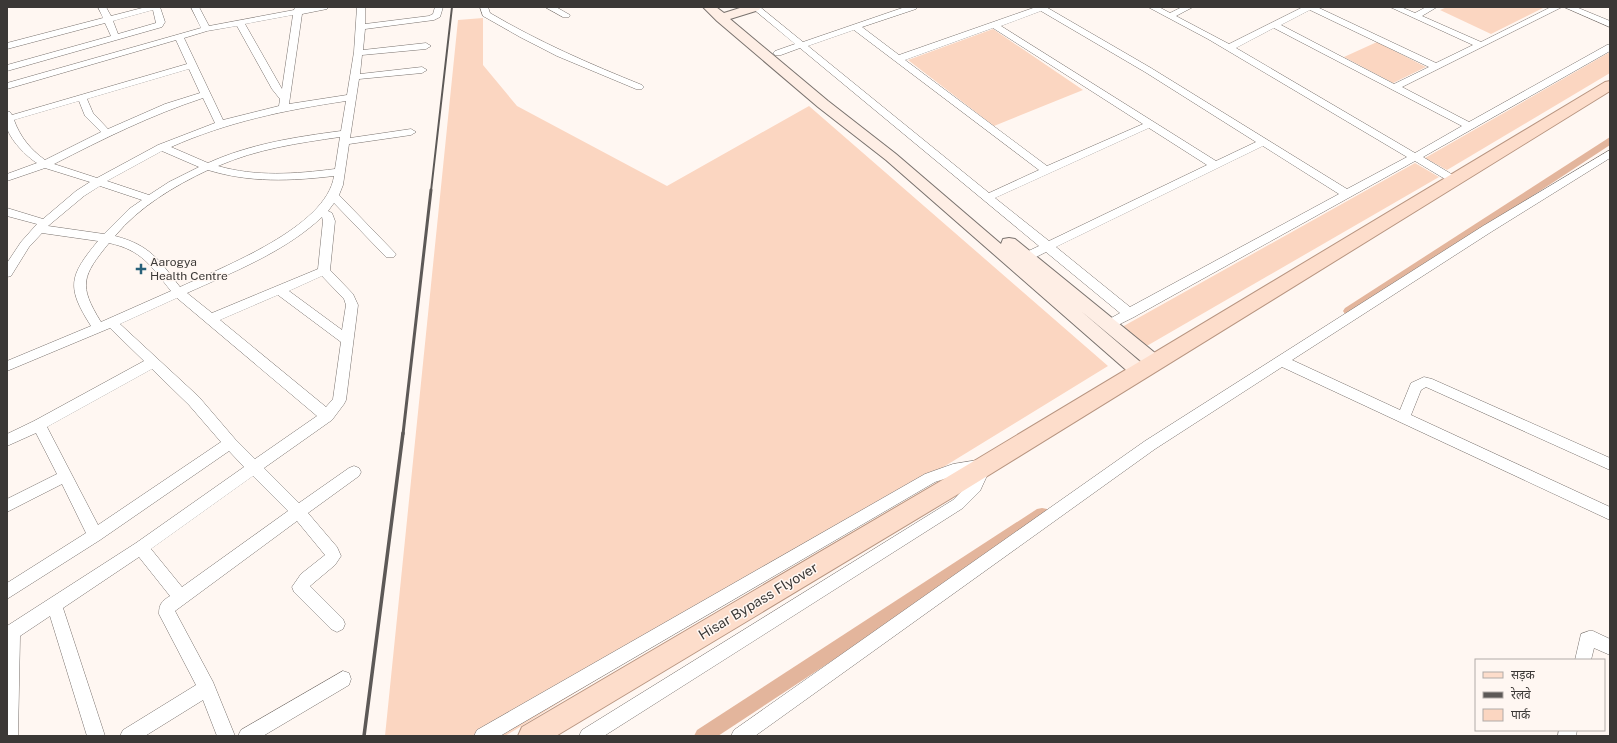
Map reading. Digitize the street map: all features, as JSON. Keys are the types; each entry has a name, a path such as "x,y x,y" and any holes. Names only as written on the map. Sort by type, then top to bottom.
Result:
{"main road":[{"name":"Hisar Bypass Flyover","path":"531,736 947,489 1610,85"}],"street":[{"path":"102,7 116,38"},
{"path":"7,46 156,7 161,22 159,25 116,38 7,68"},
{"path":"195,7 206,29"},
{"path":"7,86 206,29 298,9 324,7"},
{"path":"7,366 112,323 179,293 279,242 304,226 321,212 334,197 338,185 355,77 361,27 361,7"},
{"path":"361,27 431,18 437,15 439,7"},
{"path":"484,9 494,7"},
{"path":"549,7 566,15"},
{"path":"709,7 724,13 778,53 1026,257 1108,325 1146,367"},
{"path":"724,13 755,7 1130,314"},
{"path":"778,53 913,7"},
{"path":"1152,7 1228,48 1454,180"},
{"path":"1169,16 1189,7"},
{"path":"1228,48 1310,7 1436,67"},
{"path":"1394,7 1481,45"},
{"path":"1415,16 1433,7"},
{"path":"1395,87 1558,7"},
{"path":"1568,7 1610,24"},
{"path":"898,59 995,26 1041,8 1148,70 1347,194"},
{"path":"285,103 298,9"},
{"path":"484,9 535,42 639,87"},
{"path":"724,13 823,104 891,157 1146,367"},
{"path":"239,22 285,103"},
{"path":"1274,25 1469,126"},
{"path":"995,26 1215,166"},
{"path":"856,27 1047,171"},
{"path":"179,37 220,124"},
{"path":"358,53 426,46"},
{"path":"1108,325 1415,157 1610,47"},
{"path":"150,199 45,164 33,157 24,149 10,125 8,116 82,97 192,65"},
{"path":"355,77 422,70"},
{"path":"7,178 45,164 107,133 168,106 206,94"},
{"path":"82,97 88,114 107,133"},
{"path":"7,273 25,243 42,226 68,203 132,161 162,147 220,124 285,103 352,97"},
{"path":"988,198 1150,124"},
{"path":"99,328 82,300 79,285 84,267 120,222 150,199 208,166 233,156 263,147 345,137 411,132"},
{"path":"1026,257 1263,142"},
{"path":"162,147 208,166 236,173 283,178 339,172"},
{"path":"740,736 1150,445 1487,229 1610,153"},
{"path":"334,197 390,254"},
{"path":"7,212 42,226 127,243 150,257 179,293 327,416"},
{"path":"9,736 9,634 141,548 327,416 339,400 351,300 324,271 329,221 328,216 321,212"},
{"path":"210,319 324,271"},
{"path":"280,290 347,340"},
{"path":"112,323 194,401 230,442 299,513 332,552 333,556 330,560 302,583 300,587 337,624"},
{"path":"1281,361 1610,514"},
{"path":"7,440 39,425 153,362"},
{"path":"1403,418 1416,387 1424,382 1432,384 1610,464"},
{"path":"39,425 95,535"},
{"path":"7,592 95,535 230,442"},
{"path":"483,736 930,478 953,470 985,465"},
{"path":"588,736 958,504 976,487 985,465"},
{"path":"226,736 207,688 167,614 167,607 180,596 299,513 354,472"},
{"path":"7,506 65,476"},
{"path":"141,548 180,596"},
{"path":"54,604 96,736"},
{"path":"1583,659 1587,640 1589,638 1610,647"},
{"path":"248,736 343,679"},
{"path":"128,736 207,688"}],"green space":[{"path":"1447,7 1545,7 1491,34 1440,10"},
{"path":"483,18 483,65 517,106 667,186 809,106 1108,366 505,736 385,736 458,20"},
{"path":"993,29 1083,90 994,126 908,60"},
{"path":"1377,42 1426,67 1393,83 1344,57"},
{"path":"1610,52 1610,73 1447,170 1425,158"},
{"path":"1415,163 1439,177 1145,347 1122,327"}],"waterway":[{"path":"1349,311 1610,140"},
{"path":"703,736 1042,514"}],"railway":[{"path":"431,191 452,7"},
{"path":"403,434 431,190"},
{"path":"364,736 403,433"}],"place":[{"name":"Aarogya Health Centre","path":"141,269"}]}
